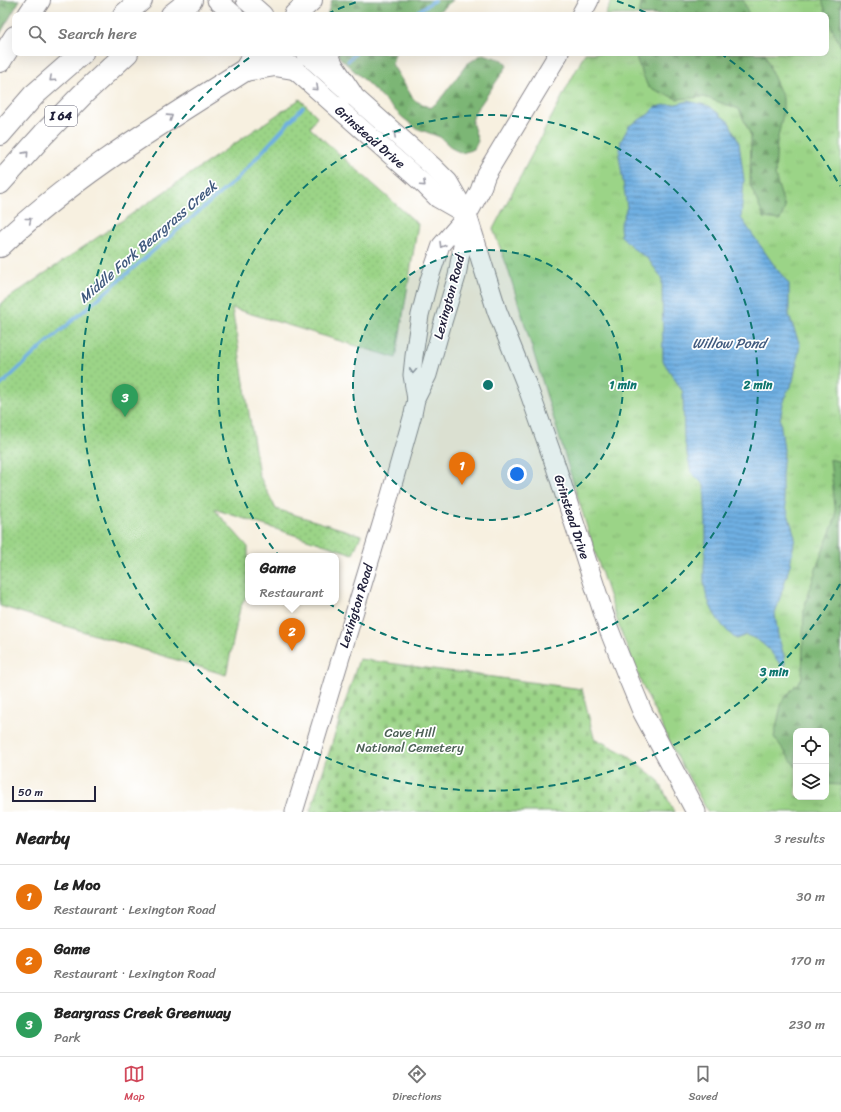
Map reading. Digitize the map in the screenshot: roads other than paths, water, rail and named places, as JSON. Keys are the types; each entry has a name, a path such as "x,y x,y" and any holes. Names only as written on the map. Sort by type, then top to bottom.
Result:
{"highway":[{"path":"31,12 39,0"},
{"path":"127,12 141,0"},
{"path":"176,12 191,0"},
{"path":"298,12 311,0"},
{"path":"317,12 319,0"},
{"path":"0,61 12,42"},
{"name":"I 64","path":"0,134 34,95 79,56"},
{"name":"I 64","path":"0,183 44,134 83,94 124,56"},
{"path":"328,56 351,94"},
{"path":"0,246 56,198 109,158 251,62 275,65 299,61"}],"main road":[{"path":"217,0 231,12"},
{"path":"246,0 260,12"},
{"path":"582,12 589,0"},
{"name":"Grinstead Drive","path":"285,56 299,61 351,94 448,182 467,215 498,311 529,390 611,634 642,712 696,812"},
{"name":"Lexington Road","path":"416,399 412,375 420,315 429,280 441,245 467,215 480,191 486,174 557,56"},
{"name":"Grinstead Drive","path":"299,61 438,198 467,215"},
{"name":"Lexington Road","path":"294,812 390,495 416,399 428,375 440,329 457,276 467,215"}],"water":[{"name":"Willow Pond","path":"688,101 709,106 729,122 739,143 744,180 741,218 789,284 789,316 800,345 793,381 784,398 780,420 784,450 782,493 795,537 790,565 775,614 778,635 784,656 785,664 783,665 781,665 758,640 746,635 736,639 718,620 710,606 704,581 706,518 704,485 691,472 684,438 683,392 663,361 662,278 648,259 634,249 621,236 620,226 627,207 619,156 621,141 629,126 649,114 655,107"}],"waterway":[{"name":"Middle Fork Beargrass Creek","path":"417,12 435,0"},
{"name":"Middle Fork Beargrass Creek","path":"348,61 353,56"},
{"name":"Middle Fork Beargrass Creek","path":"0,386 36,352 239,177 303,107"}],"place":[{"name":"Beargrass Creek Greenway","path":"125,417"},
{"name":"Le Moo","path":"462,485"},
{"name":"Game","path":"292,651"}],"park label":[{"name":"Cave Hill National Cemetery","path":"410,740"}]}
